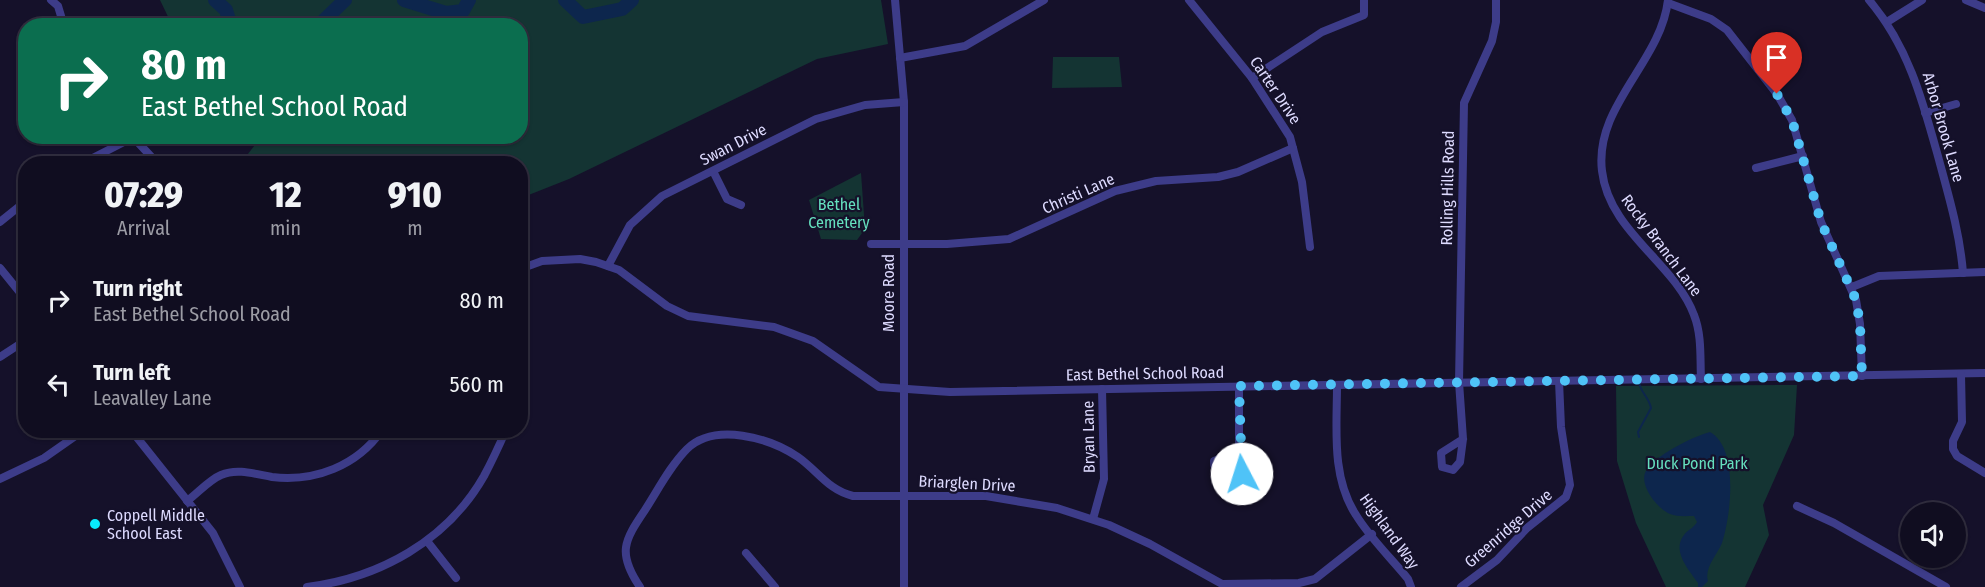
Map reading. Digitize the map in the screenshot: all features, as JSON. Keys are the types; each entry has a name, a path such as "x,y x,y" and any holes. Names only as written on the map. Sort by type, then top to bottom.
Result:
{"street":[{"path":"51,0 58,6 62,18"},
{"name":"Moore Road","path":"895,0 904,102 904,587"},
{"path":"900,58 965,46 1044,0"},
{"name":"Carter Drive","path":"1190,0 1252,78 1290,137 1302,182 1310,248"},
{"path":"1252,78 1322,32 1364,15 1364,0"},
{"name":"Rolling Hills Road","path":"1463,439 1459,382 1464,103 1492,41 1496,22 1496,0"},
{"name":"Arbor Brook Lane","path":"1869,0 1887,22 1917,82 1956,224 1963,273"},
{"path":"1887,22 1922,0"},
{"path":"1966,0 1985,8"},
{"path":"1668,1 1712,19 1741,46 1777,94 1792,120 1821,222 1852,286 1860,324 1862,376"},
{"name":"Rocky Branch Lane","path":"1668,1 1656,40 1612,116 1604,138 1602,172 1608,197 1618,215 1686,298 1695,316 1701,379"},
{"name":"Swan Drive","path":"608,266 619,241 642,212 662,196 816,119 865,105 904,102"},
{"path":"1925,113 1956,105"},
{"path":"97,156 120,144"},
{"path":"139,144 150,156"},
{"name":"Christi Lane","path":"871,244 903,245 1009,239 1115,190 1156,181 1228,174 1293,148"},
{"path":"1756,168 1803,156"},
{"path":"713,171 727,199 741,205"},
{"path":"0,222 18,207"},
{"name":"East Bethel School Road","path":"528,266 542,261 580,259 608,266 619,270 668,306 688,316 747,322 796,334 825,348 879,387 903,390 1102,389 1985,374"},
{"path":"0,268 18,290"},
{"path":"1852,286 1879,276 1985,273"},
{"path":"0,357 18,345"},
{"path":"1961,374 1962,422 1953,441 1953,449 1957,456 1985,473"},
{"name":"Greenridge Drive","path":"1461,587 1497,560 1527,528 1566,497 1570,485 1561,427 1559,381"},
{"name":"Highland Way","path":"1337,385 1339,473 1343,490 1355,515 1411,587"},
{"path":"1239,386 1239,451"},
{"name":"Bryan Lane","path":"1093,519 1104,479 1102,389"},
{"name":"Briarglen Drive","path":"640,587 627,569 625,550 629,533 687,449 709,437 748,437 768,442 796,456 829,486 842,494 1003,497 1093,519 1150,544 1222,584 1299,583 1315,579 1372,534"},
{"path":"0,479 44,458 73,438"},
{"path":"137,438 213,533 240,587"},
{"path":"187,501 220,476 230,473 243,471 295,478 315,476 344,465 358,456 375,438"},
{"path":"307,587 361,576 393,562 427,541 444,527 467,501 483,476 502,438"},
{"path":"1797,506 1834,523 1946,587"},
{"path":"427,541 456,578"},
{"path":"746,553 775,587"}],"green space":[{"path":"160,0 881,0 888,44 817,59 569,179 528,195 528,156 246,156 256,144 528,144 528,18 169,18"},
{"path":"1053,57 1119,57 1122,87 1052,88"},
{"name":"Bethel Cemetery","path":"861,173 865,229 857,240 821,239 809,200"},
{"name":"Duck Pond Park","path":"1797,385 1794,435 1763,505 1769,535 1745,587 1666,587 1636,523 1617,461 1616,386"}],"water":[{"path":"1710,432 1719,440 1725,452 1729,467 1730,500 1722,543 1709,566 1708,581 1702,587 1698,587 1698,583 1683,560 1680,548 1684,535 1697,522 1694,516 1673,515 1665,511 1651,497 1644,479 1645,473 1655,460 1684,443"}],"waterway":[{"path":"215,0 226,10 228,18"},
{"path":"326,18 345,0"},
{"path":"404,0 446,13 463,11 469,0"},
{"path":"565,0 583,17 622,9 632,0"},
{"path":"1639,382 1651,408 1638,432 1639,437"}],"place":[{"name":"Coppell Middle School East","path":"95,524"}],"route":[{"path":"1242,474 1239,451 1239,386 1862,376 1860,324 1852,286 1821,222 1792,120 1777,94"}]}
